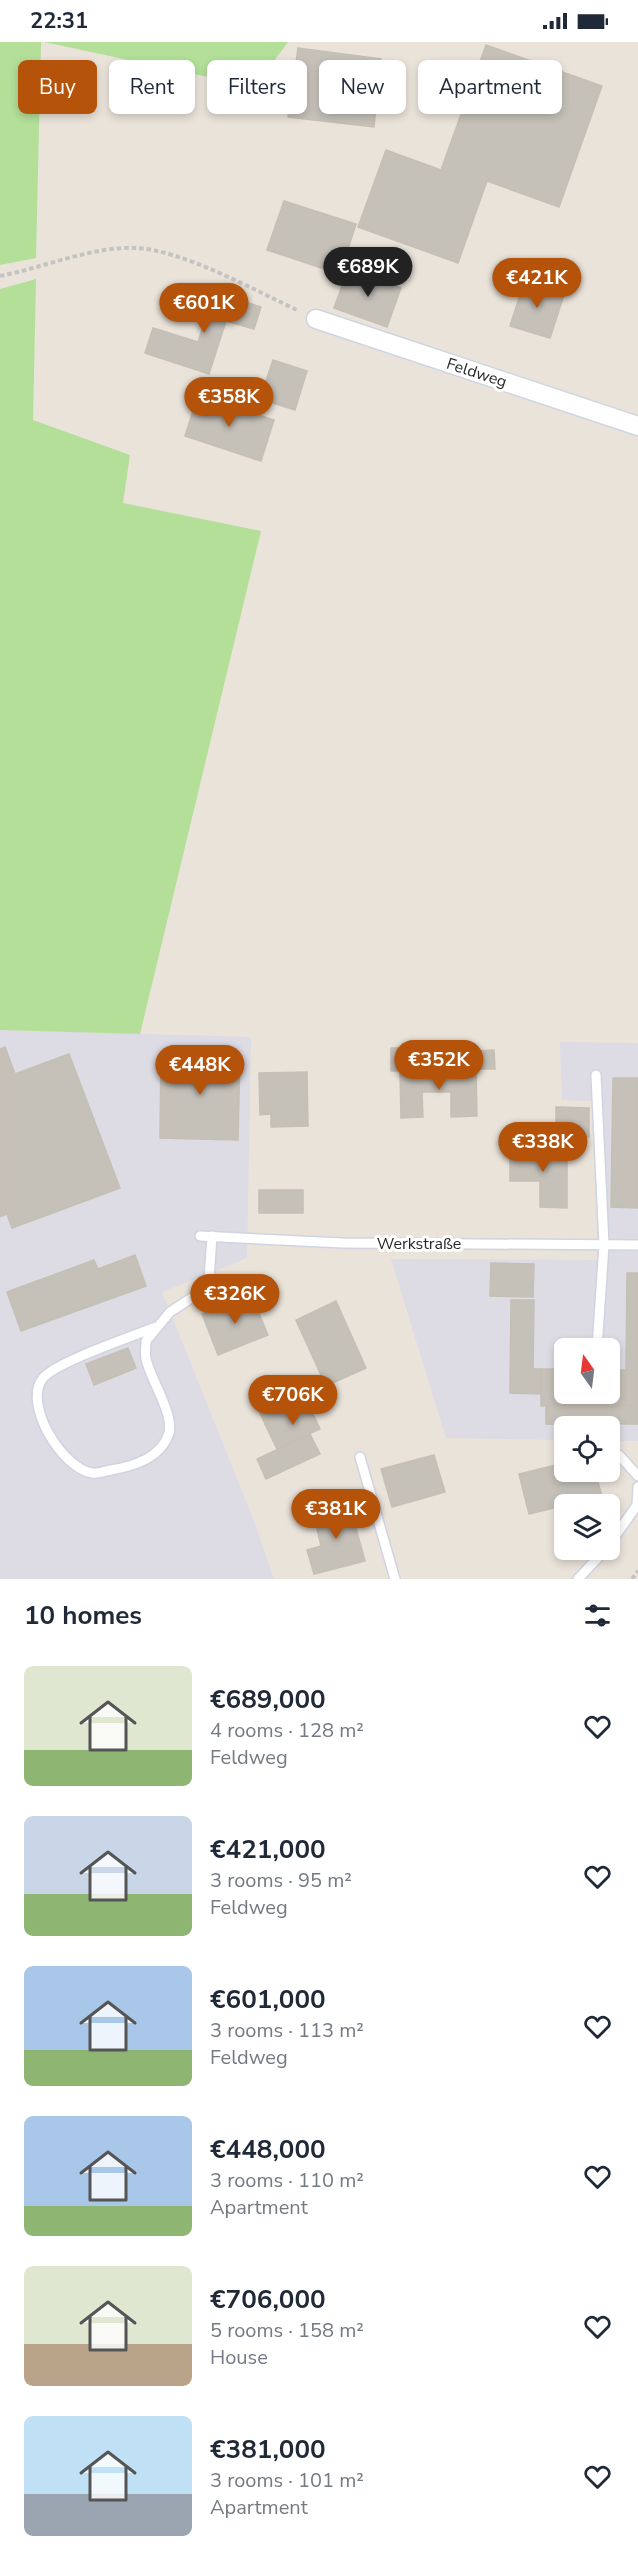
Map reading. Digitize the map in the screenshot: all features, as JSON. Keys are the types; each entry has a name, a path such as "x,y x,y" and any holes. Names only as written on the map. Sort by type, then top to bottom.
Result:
{"street":[{"name":"Feldweg","path":"316,319 638,426"}],"lane":[{"path":"596,1075 603,1245 598,1338"},
{"name":"Werkstraße","path":"200,1236 343,1243 638,1245"},
{"path":"156,1327 58,1368 43,1378 37,1392 38,1409 59,1450 81,1468 93,1473 133,1466 153,1455 164,1444 170,1430 168,1416 146,1358 146,1341 170,1312 196,1294 209,1280 212,1236"},
{"path":"620,1456 638,1476"},
{"path":"360,1457 395,1579"},
{"path":"620,1529 637,1505 638,1486"},
{"path":"578,1579 596,1560"}],"path":[{"path":"0,276 119,248 151,249 192,262 316,319"},
{"path":"632,1579 638,1571"}],"shaded area":[{"path":"0,1030 251,1037 247,1258 162,1292 252,1516 274,1579 0,1579"},
{"path":"560,1042 638,1043 638,1441 620,1441 620,1416 554,1416 554,1440 446,1438 391,1259 598,1260 593,1101 562,1100"}],"green space":[{"path":"0,42 41,42 41,60 18,60 18,114 39,114 36,258 0,265"},
{"path":"44,42 288,42 275,60 207,60 207,77 195,74 195,60 128,60"},
{"path":"36,279 33,420 130,455 123,503 261,531 140,1034 0,1030 0,289"}],"building":[{"path":"486,45 528,60 481,60"},
{"path":"298,48 381,59 319,60 319,114 375,114 374,127 288,117 288,114 307,114 307,60 296,60"},
{"path":"562,72 602,86 559,207 487,181 458,263 358,227 386,150 441,170 461,114 562,114"},
{"path":"284,201 356,224 340,274 267,250"},
{"path":"348,269 401,288 387,327 334,308"},
{"path":"525,279 565,292 550,338 510,326"},
{"path":"214,292 261,307 254,329 226,321 209,374 145,353 153,328 198,342"},
{"path":"273,360 307,371 295,410 260,399"},
{"path":"198,395 274,420 261,461 185,436"},
{"path":"5,1047 15,1074 69,1054 120,1188 12,1228 7,1214 0,1217 0,1049"},
{"path":"428,1047 429,1070 391,1071 391,1048"},
{"path":"494,1050 495,1069 474,1069 473,1051"},
{"path":"161,1052 240,1054 238,1140 160,1138"},
{"path":"476,1070 477,1116 451,1117 451,1092 422,1092 423,1117 401,1118 400,1071"},
{"path":"307,1072 308,1126 271,1127 271,1114 260,1115 259,1073"},
{"path":"613,1078 638,1078 638,1208 611,1207"},
{"path":"556,1107 589,1108 589,1137 556,1136"},
{"path":"510,1149 567,1149 567,1208 540,1207 540,1181 510,1181"},
{"path":"259,1190 303,1190 303,1213 259,1213"},
{"path":"135,1255 146,1286 21,1331 7,1292 94,1260 98,1269"},
{"path":"491,1263 534,1264 533,1297 490,1296"},
{"path":"627,1273 638,1273 638,1370 626,1370"},
{"path":"251,1294 268,1335 218,1355 202,1314"},
{"path":"511,1300 534,1300 533,1369 541,1369 541,1394 510,1393"},
{"path":"336,1301 366,1368 326,1386 296,1320"},
{"path":"128,1348 136,1368 94,1385 86,1364"},
{"path":"541,1369 554,1369 554,1404 620,1404 620,1370 638,1370 638,1406 541,1406"},
{"path":"296,1377 308,1403 265,1424 253,1398"},
{"path":"308,1403 320,1429 277,1449 265,1424"},
{"path":"546,1406 638,1406 638,1424 620,1424 620,1416 554,1416 554,1424 546,1424"},
{"path":"310,1434 320,1454 266,1479 257,1459"},
{"path":"434,1455 445,1492 392,1507 381,1469"},
{"path":"554,1465 554,1482 598,1482 601,1494 554,1494 554,1508 529,1514 519,1474"},
{"path":"349,1503 365,1561 314,1574 307,1550 321,1546 313,1512"}]}
